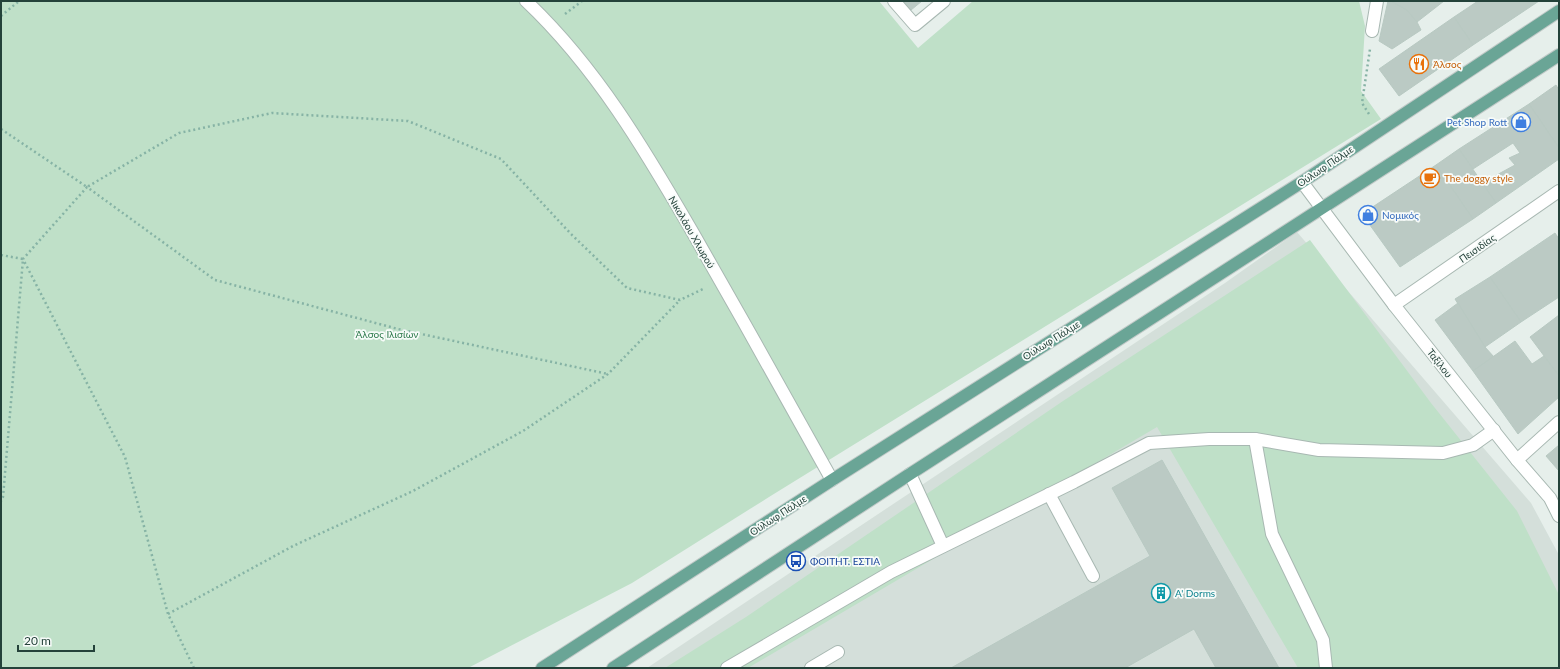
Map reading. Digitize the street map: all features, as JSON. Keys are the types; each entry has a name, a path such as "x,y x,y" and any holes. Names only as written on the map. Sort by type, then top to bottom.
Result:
{"main road":[{"name":"Ούλωφ Πάλμε","path":"542,668 832,480 1302,182 1559,11"},
{"path":"613,668 1559,54"}],"street":[{"name":"Νικολάου Χλωρού","path":"526,1 551,25 602,88 646,153 721,281 832,480"},
{"path":"894,1 915,25 944,1"},
{"path":"1372,31 1378,1"},
{"name":"Ταξίλου","path":"1302,182 1323,208 1394,305 1517,460 1550,498 1559,516"},
{"name":"Πεισιδίας","path":"1394,305 1559,191"},
{"path":"1517,460 1559,422"},
{"path":"727,668 891,572 1149,443 1209,439 1255,439 1319,450 1443,452 1473,445 1494,430"},
{"path":"1255,439 1272,534 1323,640 1326,668"},
{"path":"910,474 943,546"},
{"path":"1049,494 1093,576"},
{"path":"1550,498 1559,508"},
{"path":"810,668 838,652"}],"path":[{"path":"1,16 19,1"},
{"path":"1372,31 1362,103 1379,131"},
{"path":"1,501 3,497 23,259 87,186 179,133 272,113 408,121 501,159 571,234 627,288 680,300"},
{"path":"1,128 87,186 215,280 398,329 608,374"},
{"path":"1,255 23,259"},
{"path":"23,259 125,457 168,614 194,668"},
{"path":"168,614 293,546 427,483 523,431 608,374 680,300 721,281"}],"shaded area":[{"path":"1297,232 1531,503 1559,555 1559,668 647,668 1225,283"}],"green space":[{"name":"Άλσος Ιλισίων","path":"1,1 879,1 918,48 973,1 1359,1 1365,26 1361,91 1381,119 632,583 468,668 1,668"},
{"path":"1310,240 1431,403 1517,511 1559,595 1559,668 1298,668 1157,427 748,668 665,668 746,617 1063,401"}],"building":[{"path":"903,1 922,1 911,10"},
{"path":"1388,1 1391,1 1407,10 1417,22 1421,30 1392,49 1379,41"},
{"path":"1391,1 1444,1 1417,22 1407,10"},
{"path":"1478,1 1539,1 1473,45 1454,17"},
{"path":"1454,17 1473,45 1399,96 1379,69"},
{"path":"1556,85 1559,90 1559,148 1529,104"},
{"path":"1529,104 1559,148 1559,159 1496,203 1482,183 1515,165 1509,158 1520,153 1513,143 1473,169 1459,149"},
{"path":"1459,149 1496,203 1473,219 1436,165"},
{"path":"1436,165 1473,219 1400,267 1362,214"},
{"path":"1555,233 1559,239 1559,297 1521,322 1490,277"},
{"path":"1490,277 1521,322 1485,347 1455,299"},
{"path":"1458,303 1485,347 1494,357 1473,371 1435,320"},
{"path":"1559,315 1559,376 1530,337"},
{"path":"1515,341 1532,364 1544,356 1559,376 1559,397 1518,434 1473,371"},
{"path":"1559,445 1559,471 1546,456"},
{"name":"A' Dorms","path":"1162,460 1279,668 1216,668 1194,629 1125,668 951,668 1150,556 1112,488"}],"place":[{"name":"Άλσος","path":"1419,64"},
{"name":"Pet Shop Rott","path":"1521,122"},
{"name":"The doggy style","path":"1430,178"},
{"name":"Νομικός","path":"1368,215"},
{"name":"ΦΟΙΤΗΤ. ΕΣΤΙΑ","path":"796,561"},
{"name":"A' Dorms","path":"1161,593"}]}
